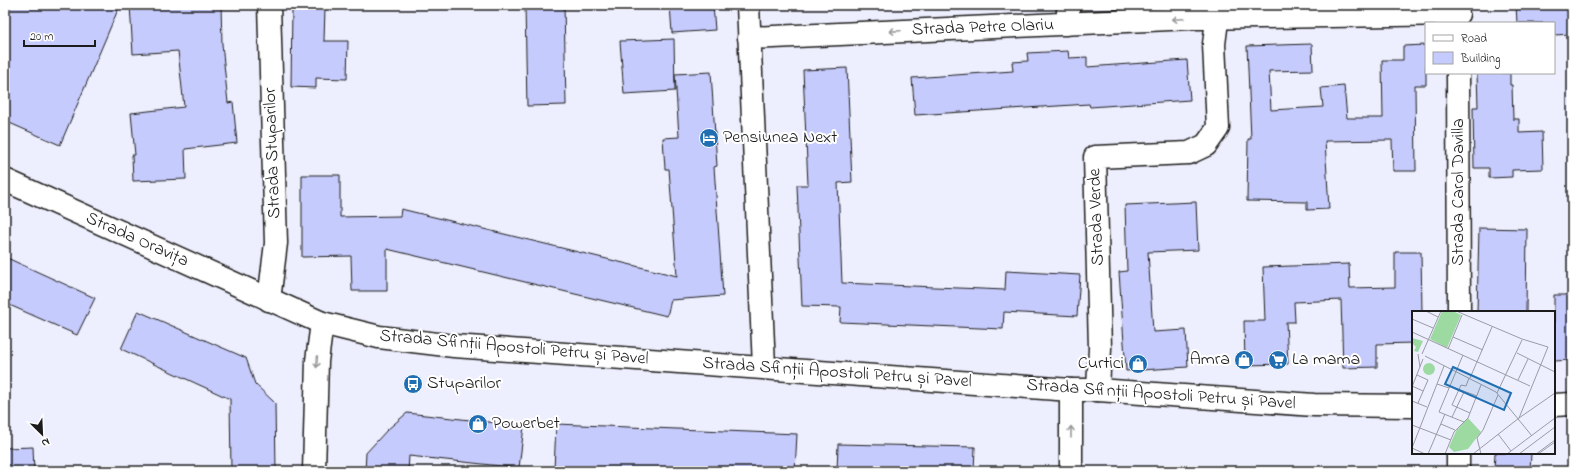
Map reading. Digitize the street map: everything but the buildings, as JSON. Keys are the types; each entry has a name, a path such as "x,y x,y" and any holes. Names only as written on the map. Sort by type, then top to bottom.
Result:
{"street":[{"name":"Strada Stuparilor","path":"268,300 276,243 269,5"},
{"path":"748,5 764,367"},
{"name":"Strada Petre Olariu","path":"749,38 1068,14 1218,12 1458,14"},
{"name":"Strada Verde","path":"1098,390 1100,348 1095,157 1189,153 1206,145 1218,128 1214,44 1218,12"},
{"name":"Strada Carol Davilla","path":"1458,74 1459,311"},
{"name":"Strada Oravița","path":"5,180 268,300"},
{"name":"Strada Sfinții Apostoli Petru și Pavel","path":"268,300 322,323 379,337 454,346 1071,390 1098,390 1314,405 1412,406"},
{"path":"314,471 317,361 322,323"},
{"path":"1071,390 1071,471"},
{"path":"1555,405 1572,404"},
{"path":"1458,454 1458,471"}],"place":[{"name":"Pensiunea Next","path":"709,138"},
{"name":"Amra","path":"1244,360"},
{"name":"La mama","path":"1278,360"},
{"name":"Curtici","path":"1138,364"},
{"name":"Stuparilor","path":"413,384"},
{"name":"Powerbet","path":"478,424"}]}
